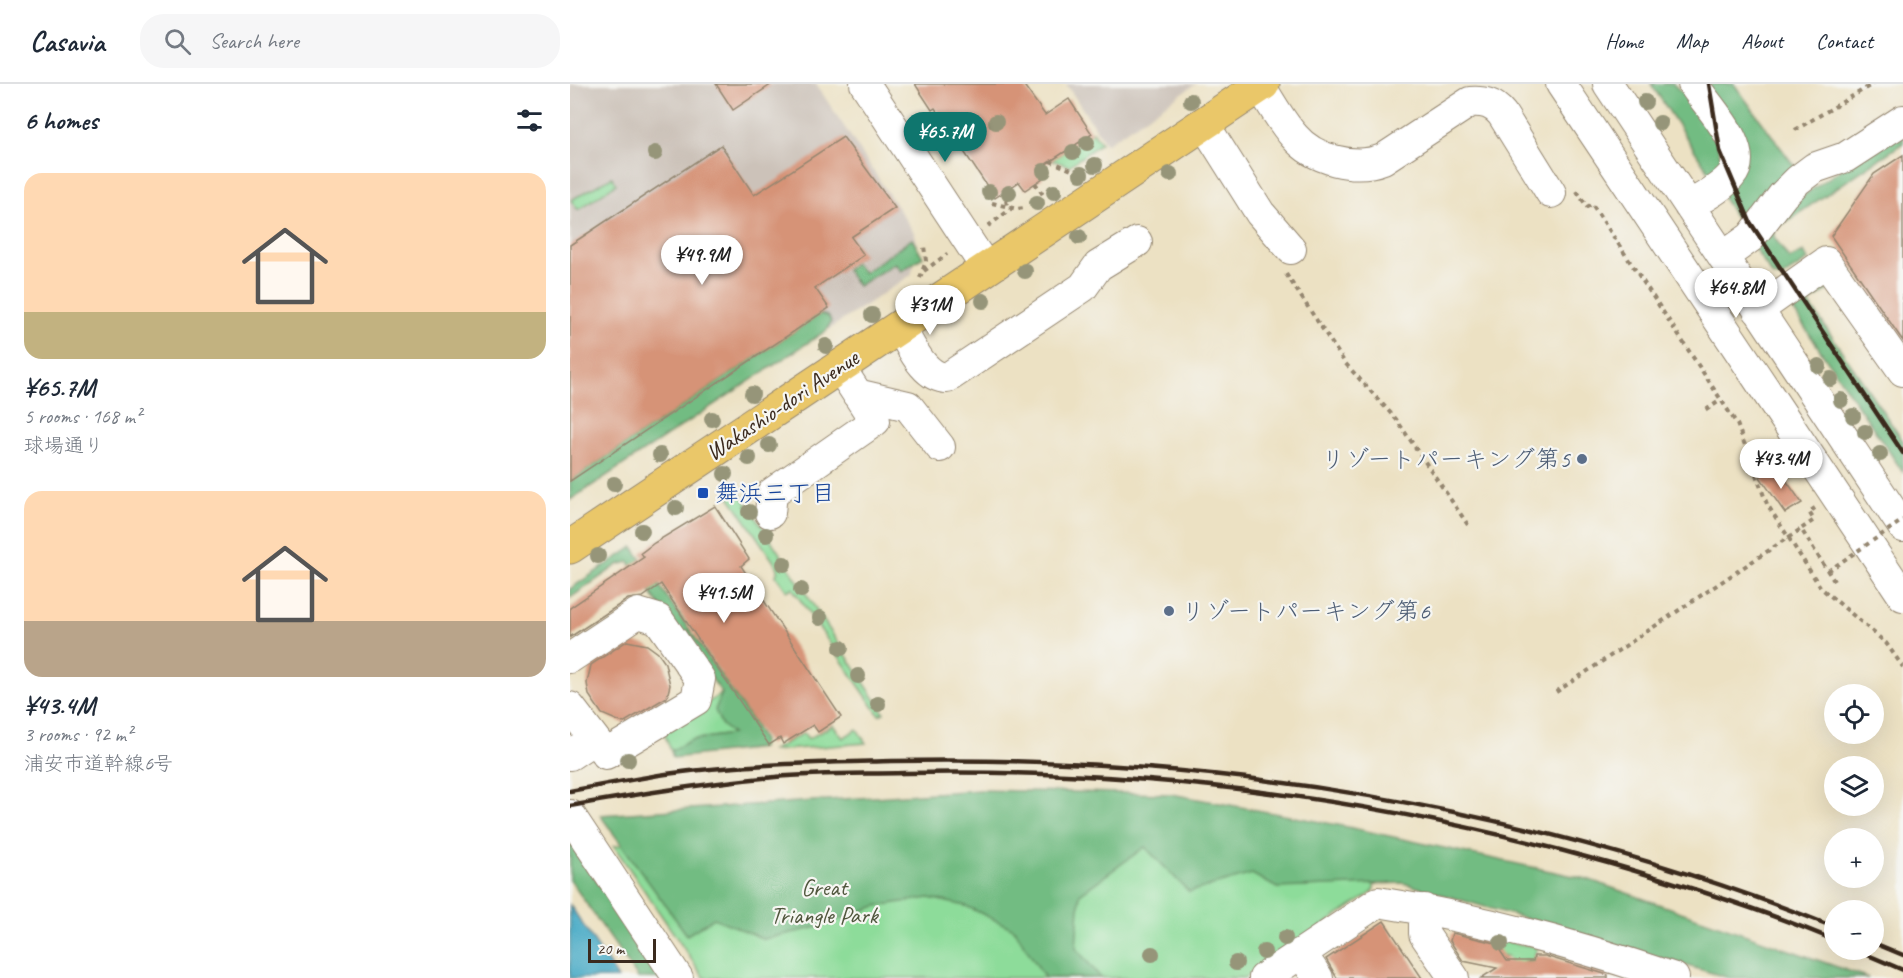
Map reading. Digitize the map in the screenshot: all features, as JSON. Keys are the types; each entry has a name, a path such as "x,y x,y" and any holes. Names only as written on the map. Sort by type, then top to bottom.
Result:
{"main road":[{"name":"Wakashio-dori Avenue","path":"570,547 1262,85"}],"street":[{"path":"865,84 986,268"},
{"path":"1561,84 1903,596"},
{"path":"1608,84 1903,527"},
{"path":"1262,85 1292,135 1302,144 1327,157 1348,163 1372,163 1383,159 1470,102 1483,101 1496,106 1518,139 1562,187"},
{"path":"1689,206 1732,175 1737,156 1731,139 1693,85"},
{"path":"1723,257 1751,237 1783,195 1848,137 1872,121 1903,108"},
{"path":"1814,168 1846,157 1903,120"},
{"path":"1204,124 1260,213 1267,232 1284,256"},
{"path":"899,326 926,368 934,375 947,378 1083,287 1098,267 1141,247"},
{"path":"1758,310 1826,262 1903,371"},
{"path":"770,513 772,493 875,421 839,366"},
{"path":"857,394 908,406 940,447"},
{"path":"570,658 638,613 658,619 700,680 696,700 606,754 582,747 570,707"},
{"path":"570,815 678,978"},
{"path":"1264,978 1378,902 1425,909 1609,956 1674,978"},
{"path":"1425,909 1424,934 1454,978"},
{"path":"1301,953 1318,978"}],"path":[{"path":"1795,130 1840,101 1873,84"},
{"path":"1050,161 1079,172"},
{"path":"1070,178 1088,166"},
{"path":"1035,183 1044,196"},
{"path":"1562,187 1587,207 1592,204 1737,424 1767,504 1821,588 1886,643 1903,667"},
{"path":"1036,201 1053,190"},
{"path":"1005,191 1007,207"},
{"path":"992,203 1007,207 1028,207"},
{"path":"1284,256 1345,363 1396,418 1468,525"},
{"path":"1706,410 1721,400"},
{"path":"1556,692 1789,538 1814,520 1809,512"},
{"path":"1828,571 1903,520"},
{"path":"1801,529 1834,581"}],"shaded area":[{"path":"570,84 816,84 915,234 918,252 911,275 570,500"},
{"path":"1066,84 1196,84 1106,144"}],"green space":[{"path":"1651,84 1673,84 1688,98 1713,128 1724,169 1712,177"},
{"path":"1712,84 1734,84 1798,171 1743,230 1722,196 1732,186 1708,87"},
{"path":"1903,127 1903,143 1774,230 1774,237 1789,259 1804,252 1808,260 1781,278 1773,276 1752,245 1804,195"},
{"path":"1093,132 1101,143 1069,166 1052,160"},
{"path":"612,177 616,184 578,210 571,200"},
{"path":"912,239 923,257 901,271 895,263 858,286 846,270 855,263 863,273"},
{"path":"1822,278 1829,289 1809,303 1903,441 1903,472 1793,310 1793,297"},
{"path":"820,314 828,316 831,321 827,330 570,500 570,481"},
{"path":"735,485 884,713 879,715 792,588 787,591 776,576 778,568 726,492"},
{"path":"633,547 752,721 763,741 762,748 673,758 671,751 691,740 732,734 721,724 715,710 722,693 629,562 618,565 570,598 570,589"},
{"path":"722,693 733,734 691,740 671,751 664,733"},
{"path":"833,725 843,738 857,729 866,743 771,751 804,733 808,739"},
{"path":"980,790 1171,794 1343,826 1587,879 1869,978 1729,978 1403,883 1277,888 1252,874 1189,892 1145,847 1080,894 1076,948 1101,978 1045,978 1014,929 966,906 929,898 876,906 814,928 764,939 714,918 687,935 600,815"},
{"name":"Great Triangle Park","path":"817,823 1380,860 1373,892 1244,978 704,978 614,846"},
{"path":"570,840 662,978 638,978 570,880"},
{"path":"1495,940 1537,947 1533,961 1525,960 1522,978 1507,956 1492,954"}],"water":[{"path":"570,905 618,978 570,978"}],"building":[{"path":"716,84 772,84 733,110"},
{"path":"915,84 1023,84 1045,115 1069,99 1092,134 1037,170 1043,178 1025,190 1019,182 995,198 935,108 932,110"},
{"path":"843,137 895,208 851,237 864,255 815,288 829,308 570,481 570,245 721,145 754,195"},
{"path":"1903,155 1903,341 1831,236 1874,174"},
{"path":"1776,466 1802,503 1785,513 1760,477"},
{"path":"715,506 749,559 741,566 841,717 818,732 813,725 783,744 780,738 769,745 661,584 643,597 628,599 570,637 570,608 644,557 641,553 654,543"},
{"path":"627,641 647,645 658,653 665,663 670,685 667,697 623,723 602,714 589,695 587,683 591,665"},
{"path":"1384,921 1422,978 1337,978 1326,959"},
{"path":"1452,933 1495,943 1507,961 1533,961 1534,956 1545,956 1608,975 1608,978 1481,978 1497,968 1463,961 1450,941"}],"railway":[{"path":"1709,84 1720,151 1750,222 1903,453"},
{"path":"570,791 666,774 722,768 892,761 1013,761 1133,767 1253,779 1372,796 1489,820 1606,849 1721,885 1824,923"},
{"path":"570,806 749,779 807,775 993,773 1171,782 1347,805 1522,840 1694,889 1824,936"},
{"path":"1884,947 1903,955"},
{"path":"1880,960 1903,970"}],"place":[{"name":"リゾートパーキング第5","path":"1582,459"},
{"name":"舞浜三丁目","path":"703,493"},
{"name":"リゾートパーキング第6","path":"1169,611"}]}
